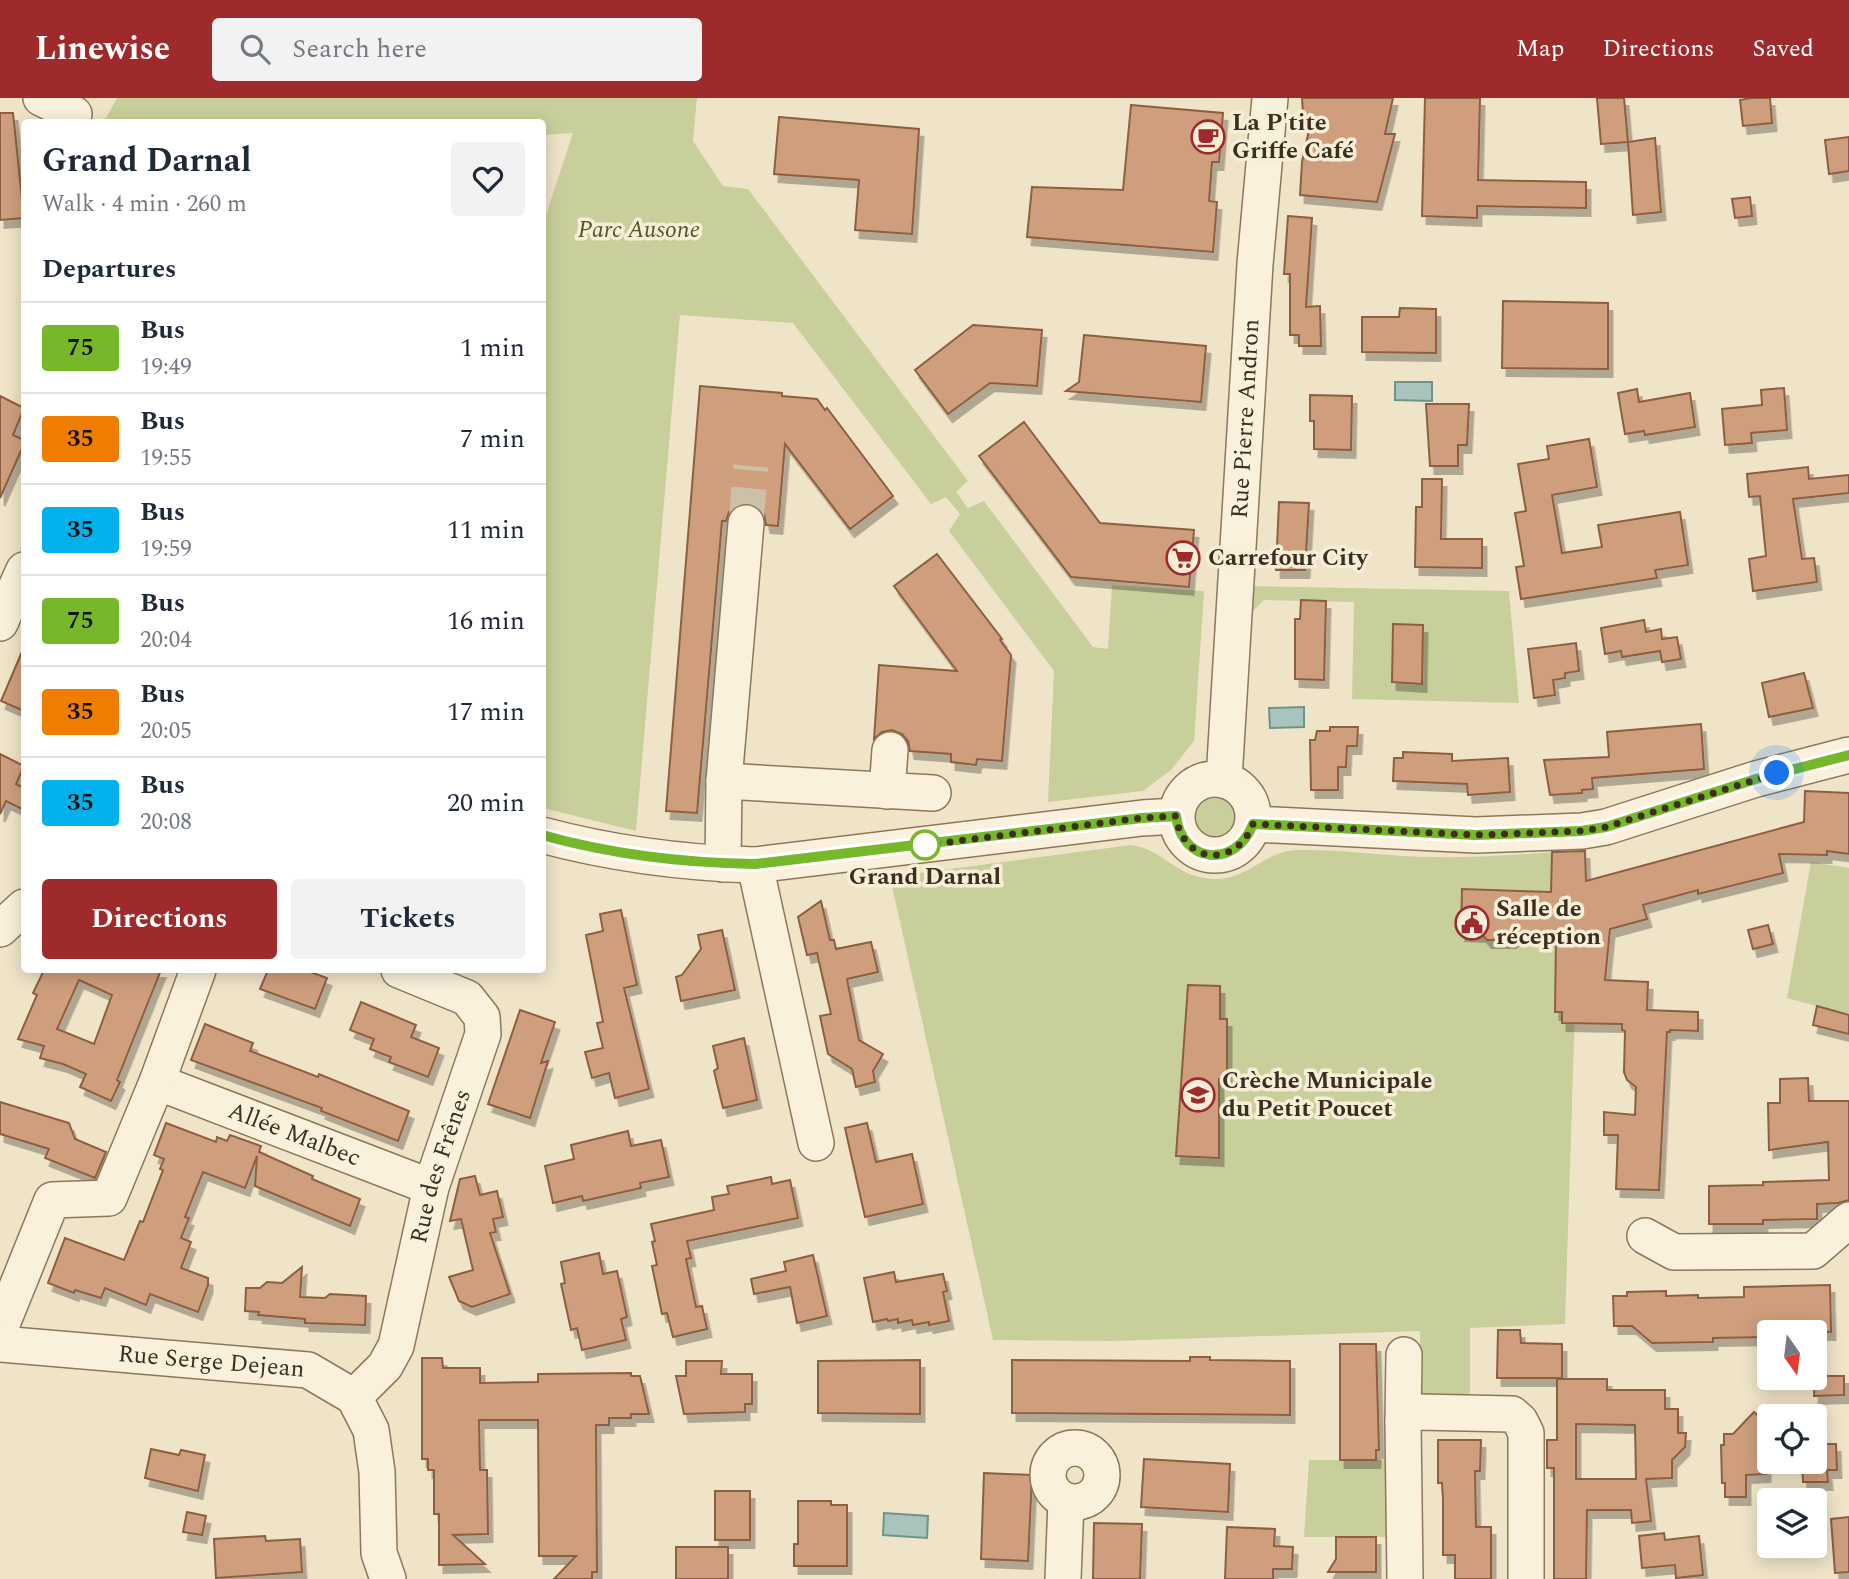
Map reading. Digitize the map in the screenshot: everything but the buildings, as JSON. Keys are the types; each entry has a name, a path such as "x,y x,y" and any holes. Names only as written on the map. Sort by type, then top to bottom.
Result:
{"street":[{"path":"41,98 77,112"},
{"name":"Rue Pierre Andron","path":"1224,780 1255,264 1270,98"},
{"path":"746,523 724,781 739,864 816,1143"},
{"path":"1,619 21,576"},
{"path":"887,791 890,750"},
{"path":"1253,824 1476,835 1581,831 1606,827 1756,779 1849,755"},
{"path":"1212,779 1224,780 1235,784 1250,801 1253,824 1242,845 1232,852 1209,855 1189,846 1177,827 1176,816 1183,795 1191,787 1212,779"},
{"path":"724,781 933,793"},
{"path":"546,836 580,845 739,864 1176,816"},
{"path":"0,917 21,906"},
{"path":"0,929 21,908"},
{"path":"0,1329 52,1200 109,1198 157,1082 197,973"},
{"name":"Rue des Frênes","path":"354,1397 386,1366 396,1346 431,1187 483,1034 482,1017 467,998 406,973"},
{"name":"Allée Malbec","path":"157,1082 431,1187"},
{"path":"1646,1236 1674,1252 1813,1251 1849,1220"},
{"name":"Rue Serge Dejean","path":"0,1344 308,1370 354,1397"},
{"path":"1404,1356 1405,1579"},
{"path":"354,1397 371,1430 377,1472 379,1553 388,1579"},
{"path":"1403,1422 1409,1415 1418,1412 1512,1414 1520,1421 1526,1433 1526,1579"},
{"path":"1063,1579 1066,1501"}],"green space":[{"name":"Parc Ausone","path":"117,98 697,98 693,141 723,186 748,189 968,481 956,492 968,508 984,501 1093,647 1108,649 1112,585 1204,591 1194,741 1171,770 1143,791 1048,802 1054,671 949,531 960,514 946,497 931,504 793,323 680,315 636,831 546,809 546,215 573,133 546,135 546,119 106,119"},
{"path":"1248,586 1509,591 1519,703 1352,699 1354,602 1264,600 1251,613"},
{"path":"1215,794 1231,801 1238,817 1231,833 1215,840 1199,833 1192,817 1199,801"},
{"path":"1131,845 1153,852 1189,874 1213,879 1236,875 1275,855 1297,850 1454,857 1585,850 1586,965 1576,979 1565,1324 1470,1328 1470,1402 1421,1402 1420,1331 1113,1341 993,1340 890,877"},
{"path":"1811,862 1849,868 1849,1015 1787,998"},
{"path":"1309,1460 1393,1460 1393,1537 1304,1537"}],"water":[{"path":"1395,382 1432,382 1432,401 1395,400"},
{"path":"1304,707 1304,727 1270,728 1269,708"},
{"path":"884,1513 928,1516 927,1538 883,1535"}],"tunnel":[{"path":"746,523 751,466"}],"bus line":[{"name":"75","path":"546,836 580,845 723,864 755,864 1176,816 1177,827 1189,846 1209,855 1221,855 1242,845 1253,824 1476,835 1581,831 1606,827 1756,779 1849,755"}],"place":[{"name":"La P'tite Griffe Café","path":"1208,137"},
{"name":"Carrefour City","path":"1183,558"},
{"name":"Grand Darnal","path":"925,845"},
{"name":"Salle de réception","path":"1472,923"},
{"name":"Crèche Municipale du Petit Poucet","path":"1198,1095"}],"route":[{"path":"925,845 1176,816 1182,838 1189,846 1209,855 1232,852 1242,845 1253,824 1476,835 1581,831 1606,827 1777,773"}]}
